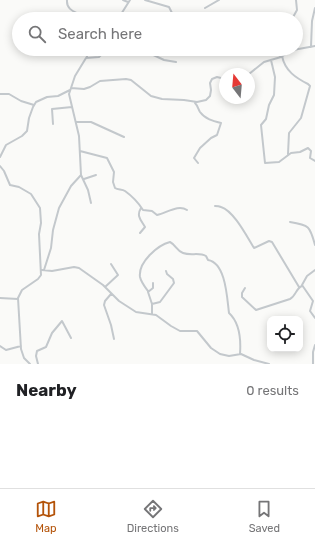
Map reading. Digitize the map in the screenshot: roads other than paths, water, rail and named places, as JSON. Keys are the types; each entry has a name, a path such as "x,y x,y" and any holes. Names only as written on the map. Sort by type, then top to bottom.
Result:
{"street":[{"path":"67,0 68,8 75,12"},
{"path":"122,12 129,1 123,0"},
{"path":"145,0 169,7 172,12"},
{"path":"205,8 220,0"},
{"path":"296,0 296,12"},
{"path":"311,47 312,15 315,8"},
{"path":"303,48 315,46"},
{"path":"91,203 82,176 76,122 69,94 76,76 87,57 96,58 100,56"},
{"path":"156,56 164,60 176,62"},
{"path":"255,69 260,64 282,57 284,65 291,73 310,86 301,118 289,133 288,154"},
{"path":"271,60 275,77 274,95 269,105 266,119 261,125 265,163 280,162 288,154 302,152 308,148 311,151 310,158 315,161"},
{"path":"0,157 6,145 22,136 27,131 29,118 34,105 39,100 58,96 70,89 84,89 100,81 126,78 131,80 151,96 162,99 194,102 209,98 211,93 210,81 219,78"},
{"path":"0,94 10,95 21,101 34,105"},
{"path":"194,102 205,117 221,123 217,135 210,138 197,152 194,158 198,163"},
{"path":"53,124 52,109 72,107"},
{"path":"76,122 92,122 124,137"},
{"path":"80,151 107,158 114,172 113,182 115,188 124,190 128,196 133,197 143,210 152,211 157,215 178,208 187,210"},
{"path":"0,166 4,171 10,185 19,187 31,194 40,208 41,223 39,234 43,271"},
{"path":"30,364 24,358 21,346 19,294 22,290 40,278 52,248 53,230 59,208 71,186 82,176"},
{"path":"84,179 96,176"},
{"path":"215,206 221,207 229,213 245,232 254,248 270,241 272,242 301,287 312,300 313,303 310,311 315,318"},
{"path":"140,233 145,227 139,217 141,208"},
{"path":"290,222 306,225 311,232 315,245"},
{"path":"152,314 152,304 148,291 142,282 140,273 147,258 162,245 170,242 174,244 179,252 190,255 202,254 218,266 222,275 229,312 234,318 241,338 240,354"},
{"path":"105,287 118,275 111,264"},
{"path":"43,271 57,271 77,267 105,287 119,301 136,312 158,316 182,332 197,331 211,348 220,354 229,356 240,354 254,360 270,364"},
{"path":"245,288 242,293 242,297 256,310 290,299 301,287 306,276 315,270"},
{"path":"152,304 159,303 174,283 173,279 167,274 166,271"},
{"path":"148,291 153,288 152,283"},
{"path":"111,294 105,301 104,305 112,326 114,339"},
{"path":"0,298 18,299"},
{"path":"38,364 36,356 37,351 47,347 52,334 62,321 71,338"},
{"path":"313,364 313,352 315,345"},
{"path":"0,346 4,350 8,350 21,346"}]}
